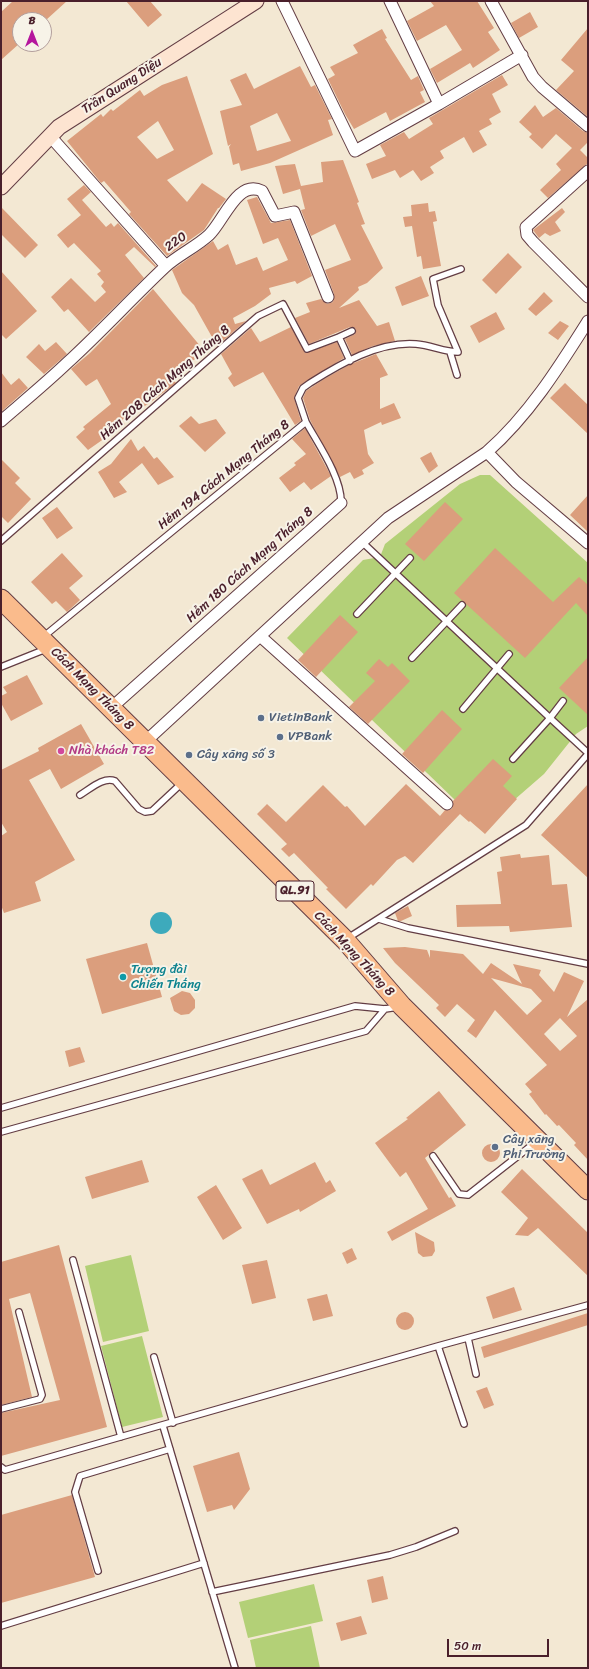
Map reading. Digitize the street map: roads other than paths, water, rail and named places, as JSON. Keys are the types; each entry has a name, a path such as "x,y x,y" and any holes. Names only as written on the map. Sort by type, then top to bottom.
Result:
{"highway":[{"name":"Cách Mạng Tháng 8","path":"1,599 345,940 393,1008 538,1140 587,1187"}],"street":[{"name":"Trần Quang Diệu","path":"1,187 59,127 256,1"},
{"path":"282,1 354,151 439,104 522,55"},
{"path":"390,1 439,104"},
{"path":"490,1 522,55 526,66 542,87 588,126"},
{"path":"50,136 166,266"},
{"path":"588,171 526,227 527,235 533,242 588,297"},
{"name":"220","path":"1,421 67,363 166,266 208,236 218,226 240,192 249,188 255,188 264,193 275,216 294,212 328,297"},
{"path":"145,742 388,518 487,452 507,434 552,378 588,320"},
{"path":"487,452 516,482 588,543"},
{"name":"Hẻm 180 Cách Mạng Tháng 8","path":"111,708 341,503"},
{"path":"260,636 447,804"}],"lane":[{"path":"457,375 450,352 458,352 438,305 433,279 461,269"},
{"name":"Hẻm 208 Cách Mạng Tháng 8","path":"1,541 258,316 283,304 307,349 339,337"},
{"path":"350,361 339,337 352,331"},
{"name":"Hẻm 194 Cách Mạng Tháng 8","path":"1,667 45,643 306,422 298,398 299,393 315,380 350,361 389,346 415,344 435,347 450,352"},
{"name":"Hẻm 180 Cách Mạng Tháng 8","path":"306,422 334,476 340,491 341,503"},
{"path":"345,940 526,825 588,753 362,542"},
{"path":"357,614 410,558"},
{"path":"412,658 462,605"},
{"path":"463,709 508,654"},
{"path":"513,758 563,702"},
{"path":"80,794 106,779 111,779 116,781 139,809 145,812 152,811 184,781"},
{"path":"379,919 408,928 588,964"},
{"path":"1,1108 355,1006 393,1008"},
{"path":"1,1132 366,1030 393,1008"},
{"path":"433,1156 459,1194 468,1195 538,1140"},
{"path":"73,1260 121,1437"},
{"path":"1,1467 6,1470 438,1346 588,1305"},
{"path":"1,1409 40,1399 42,1395 18,1312"},
{"path":"468,1338 476,1374"},
{"path":"438,1346 464,1424"},
{"path":"154,1357 173,1423"},
{"path":"163,1426 235,1668"},
{"path":"98,1571 75,1492 80,1476 170,1449"},
{"path":"212,1592 390,1555 416,1547 455,1531"},
{"path":"1,1626 204,1563"}],"water":[{"path":"157,912 165,912 172,919 172,927 165,934 157,934 150,927 150,919"}],"place":[{"name":"VietinBank","path":"261,718"},
{"name":"VPBank","path":"280,737"},
{"name":"Nhà khách T82","path":"61,751"},
{"name":"Cây xăng số 3","path":"189,755"},
{"name":"Tượng đài Chiến Thắng","path":"123,977"},
{"name":"Cây xăng Phi Trường","path":"495,1147"}]}
